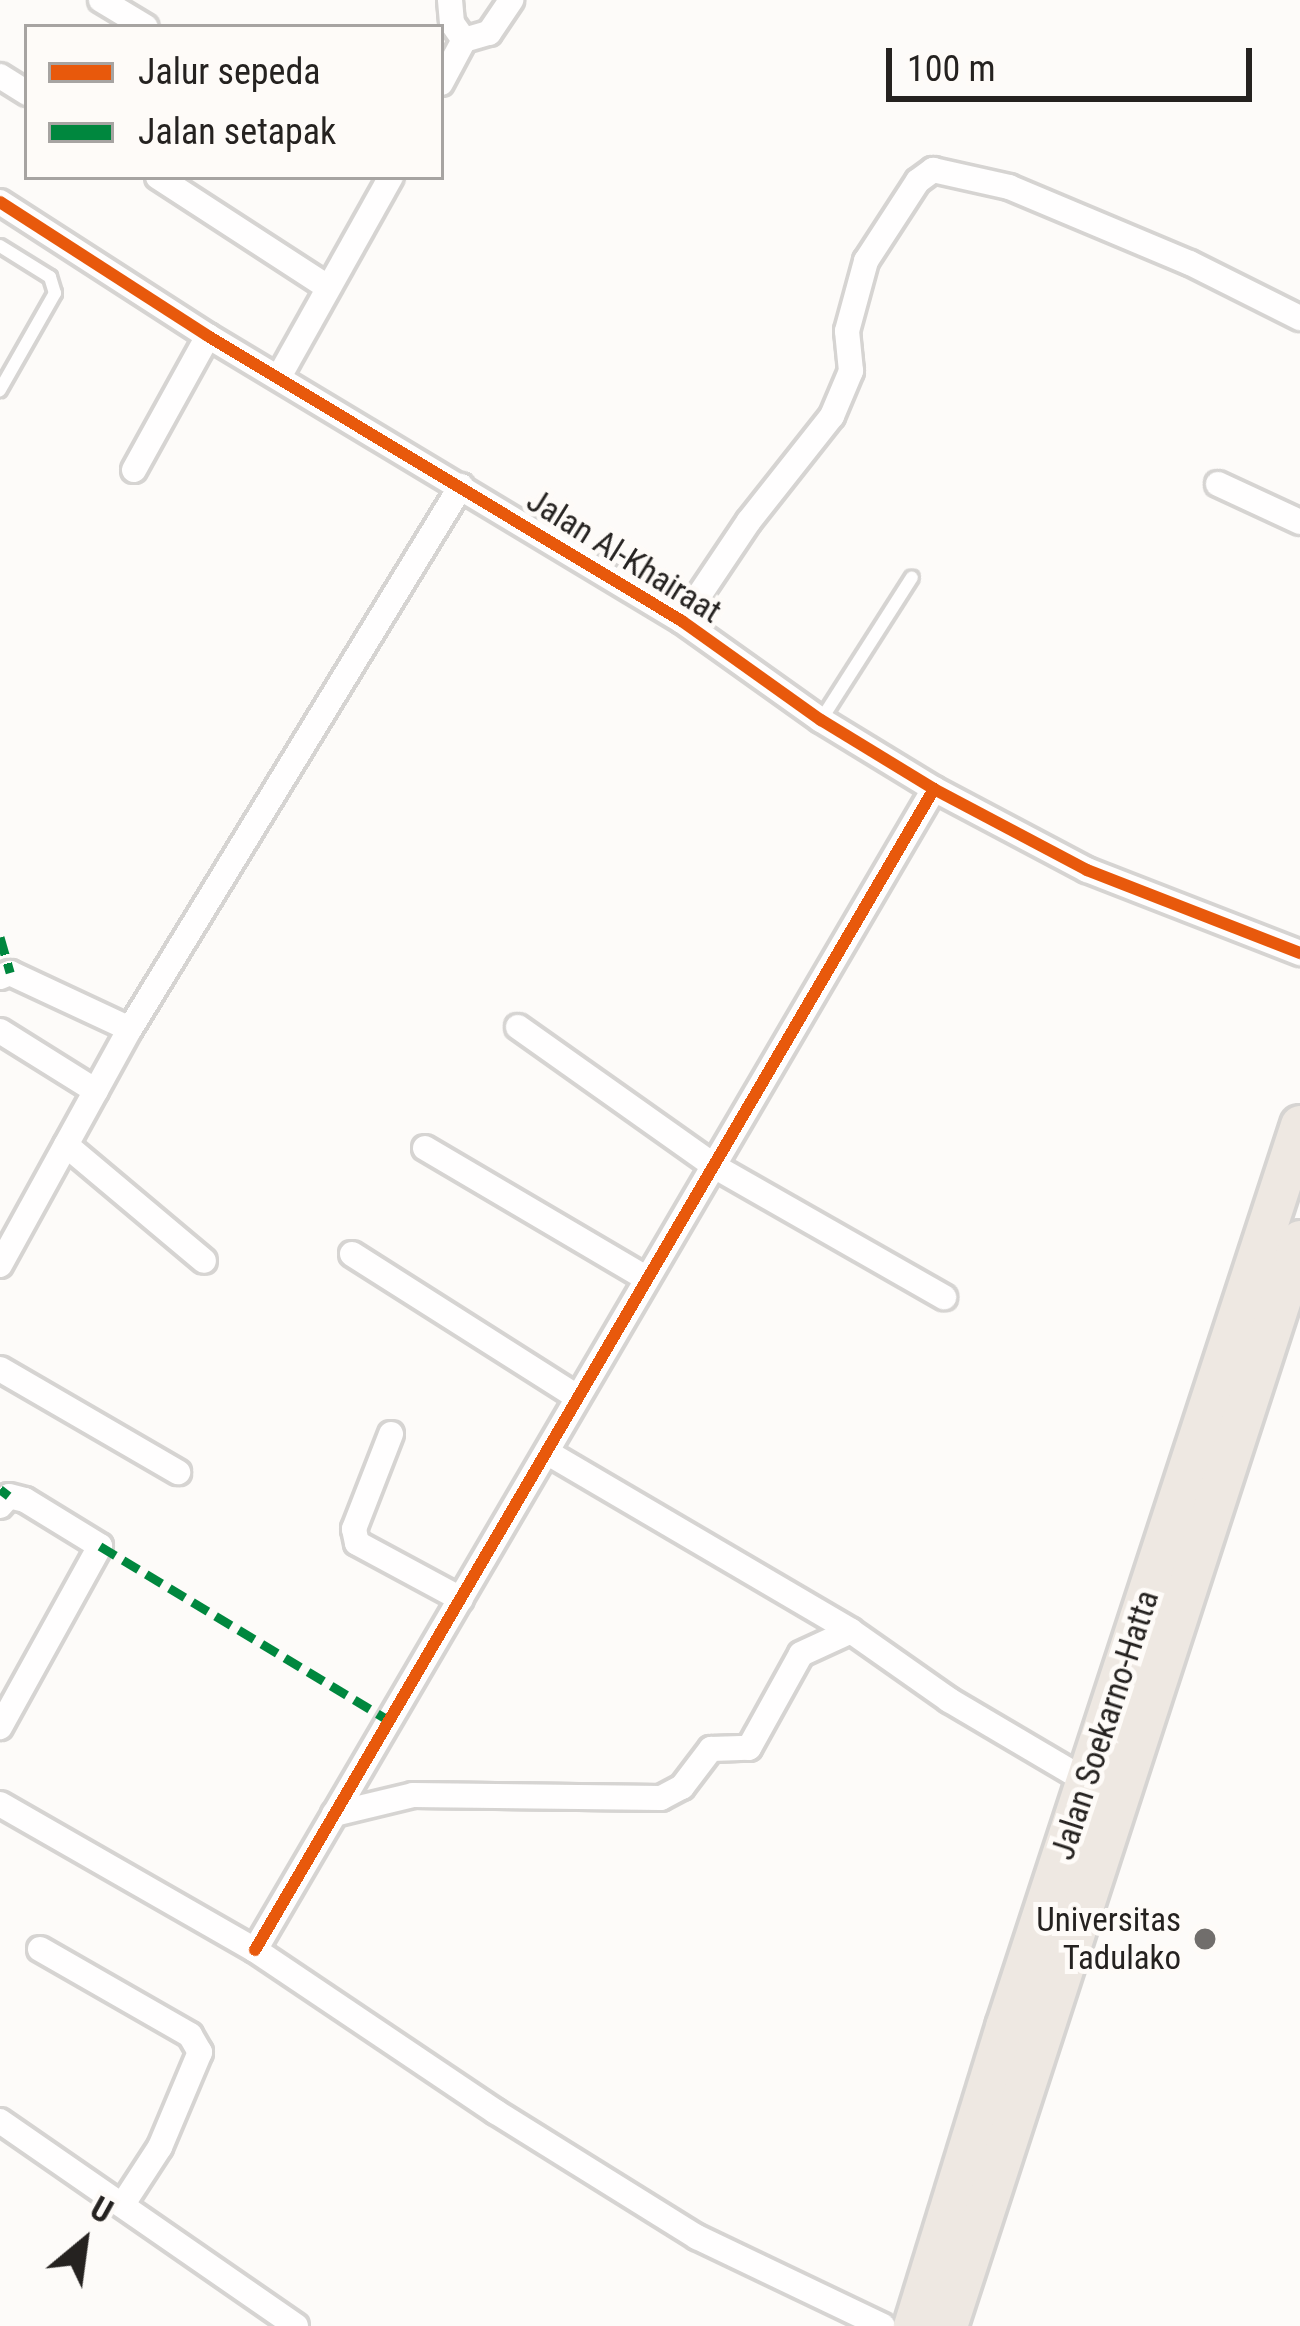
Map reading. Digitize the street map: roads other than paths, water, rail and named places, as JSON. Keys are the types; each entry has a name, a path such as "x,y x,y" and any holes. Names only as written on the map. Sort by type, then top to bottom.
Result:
{"main road":[{"name":"Jalan Soekarno-Hatta","path":"913,2326 1300,1125"},
{"name":"Jalan Soekarno-Hatta","path":"946,2326 1300,1240"}],"street":[{"path":"101,0 141,24"},
{"path":"450,0 452,22 464,40"},
{"path":"444,77 464,40 490,34 511,0"},
{"path":"682,621 749,520 832,416 851,370 848,331 866,261 918,181 933,170 1009,187 1190,263 1300,318"},
{"path":"163,180 326,286"},
{"path":"279,377 389,180"},
{"name":"Jalan Al-Khairaat","path":"0,202 208,336 682,621 820,720 934,789 1087,870 1300,953"},
{"path":"134,470 208,336"},
{"path":"1218,484 1300,522"},
{"path":"0,1264 130,1029 461,487"},
{"path":"255,1950 934,789"},
{"path":"0,977 10,973 130,1029"},
{"path":"518,1027 714,1166 944,1297"},
{"path":"0,1031 96,1091"},
{"path":"66,1145 204,1261"},
{"path":"425,1148 646,1278"},
{"path":"352,1254 577,1397"},
{"path":"0,1369 178,1472"},
{"path":"391,1434 354,1529 357,1543 460,1598"},
{"path":"548,1453 850,1631 949,1700 1088,1782"},
{"path":"0,1506 10,1496 25,1500 100,1546 0,1727"},
{"path":"334,1814 413,1796 661,1798 682,1787 711,1749 749,1748 801,1654 850,1631"},
{"path":"0,1804 255,1950 496,2112 697,2237 883,2326"},
{"path":"40,1949 190,2035 200,2052 160,2146 123,2204"},
{"path":"0,2121 296,2326"}],"lane":[{"path":"0,246 50,277 55,293 0,390"},
{"path":"820,720 912,577"}],"place":[{"name":"Universitas Tadulako","path":"1205,1939"}]}
